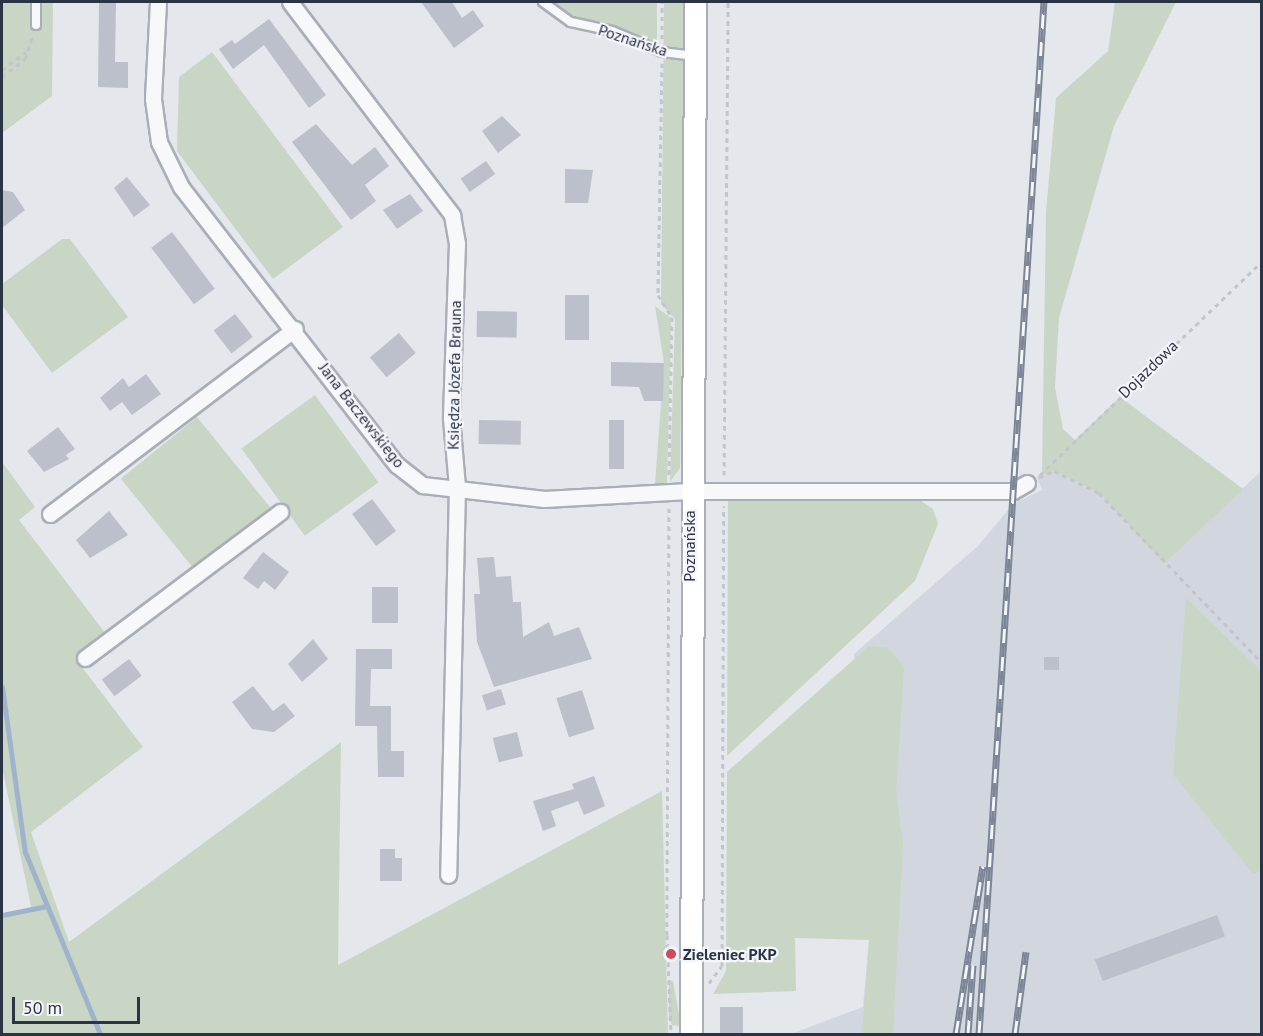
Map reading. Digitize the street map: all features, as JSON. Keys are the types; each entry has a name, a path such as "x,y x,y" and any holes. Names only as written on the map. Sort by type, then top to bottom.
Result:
{"main road":[{"name":"Poznańska","path":"681,1033 679,492 695,2"}],"street":[{"name":"Jana Baczewskiego","path":"158,2 153,99 159,142 181,187 295,329 397,465 423,485 457,487 544,499 679,492 1025,484"},
{"name":"Księdza Józefa Brauna","path":"290,2 452,215 457,243 451,418 457,487 448,875"},
{"path":"50,514 295,329"},
{"path":"85,658 280,512"}],"lane":[{"path":"36,2 36,24"},
{"name":"Poznańska","path":"543,2 571,22 612,31 662,52 695,57"}],"path":[{"path":"662,2 658,295 672,317 679,492 681,1033"},
{"path":"705,989 722,966 728,2"},
{"path":"2,77 27,51 36,24"},
{"path":"2,70 27,51"},
{"name":"Dojazdowa","path":"1025,484 1262,261"},
{"path":"1025,484 1054,471 1099,493 1262,663"}],"shaded area":[{"path":"1054,471 1099,493 1164,564 1261,471 1261,1034 791,1034 863,1007 869,940 854,654 978,546 1013,504 1042,490 1037,477"}],"green space":[{"path":"2,2 53,2 52,96 2,133"},
{"path":"547,2 657,2 657,45 565,15"},
{"path":"664,2 685,2 680,468 670,482 675,319 661,304"},
{"path":"1115,2 1176,2 1114,126 1059,318 1055,388 1063,429 1075,440 1120,397 1243,489 1164,564 1099,493 1054,471 1037,477 1042,472 1046,212 1056,98 1108,51"},
{"path":"212,52 343,227 273,279 177,151 179,77"},
{"path":"62,239 70,239 128,317 52,373 2,305 2,284"},
{"path":"655,306 671,318 667,484 655,484 664,363"},
{"path":"315,395 378,482 305,536 241,448"},
{"path":"197,417 272,509 196,571 121,479"},
{"path":"2,462 35,507 19,520 106,634 75,658 143,747 31,832 69,942 341,742 338,965 662,791 668,1034 2,1034 2,918 32,911 2,767"},
{"path":"728,501 921,501 933,509 938,524 915,581 727,756"},
{"path":"1186,598 1261,671 1262,870 1253,874 1173,774"},
{"path":"869,646 888,648 904,667 896,791 903,845 893,1034 862,1034 869,940 795,938 796,991 713,994 726,971 727,772"},
{"path":"669,980 673,981 681,1026 672,1025 669,1018"}],"building":[{"path":"99,2 116,2 115,62 128,62 128,88 98,87"},
{"path":"421,2 452,2 462,18 473,10 484,26 454,48"},
{"path":"269,19 326,95 309,108 264,45 233,69 219,49 232,40 235,44"},
{"path":"502,116 521,135 498,153 482,131"},
{"path":"316,124 352,165 375,147 389,166 365,185 376,201 351,220 292,142"},
{"path":"486,161 495,174 470,192 461,179"},
{"path":"565,169 593,170 588,203 565,203"},
{"path":"127,177 150,205 134,217 114,188"},
{"path":"2,190 13,192 25,210 2,228"},
{"path":"410,194 423,211 397,229 383,210"},
{"path":"172,232 215,289 194,304 151,248"},
{"path":"565,295 589,295 589,340 565,340"},
{"path":"477,311 517,312 517,338 477,337"},
{"path":"235,314 253,337 232,353 214,331"},
{"path":"399,333 416,353 387,377 370,357"},
{"path":"611,362 664,363 663,401 644,401 639,387 611,386"},
{"path":"146,374 161,394 132,415 122,402 110,411 100,398 123,378 129,387"},
{"path":"479,420 521,421 521,445 479,444"},
{"path":"609,420 624,420 624,469 609,469"},
{"path":"58,427 75,449 66,455 69,459 44,472 27,451"},
{"path":"372,499 396,531 376,546 352,514"},
{"path":"109,511 128,535 90,558 76,540"},
{"path":"263,552 289,572 275,590 264,581 258,589 243,578"},
{"path":"494,557 496,577 511,576 513,602 521,602 523,637 549,622 554,636 579,627 592,659 494,687 477,642 474,594 480,594 477,558"},
{"path":"372,587 398,587 398,623 372,623"},
{"path":"313,639 328,659 302,682 288,664"},
{"path":"356,649 392,649 392,669 371,669 370,706 391,706 391,751 404,751 404,777 378,777 377,726 355,726"},
{"path":"1044,657 1059,657 1059,670 1044,670"},
{"path":"129,659 142,676 114,696 102,679"},
{"path":"253,686 273,711 284,703 295,716 274,732 252,729 232,702"},
{"path":"501,689 506,704 487,710 482,695"},
{"path":"582,690 595,729 569,737 556,698"},
{"path":"517,732 523,756 499,762 493,738"},
{"path":"594,776 605,806 584,815 578,801 551,811 556,826 543,831 533,801 574,789 572,784"},
{"path":"380,849 395,849 395,858 402,858 402,881 380,881"},
{"path":"1217,915 1225,937 1103,981 1095,959"},
{"path":"720,1007 743,1007 743,1034 720,1034"}],"waterway":[{"path":"2,687 25,852 100,1034"},
{"path":"2,915 47,906"}],"railway":[{"path":"979,1034 1044,2"},
{"path":"956,1034 983,866"},
{"path":"1015,1034 1026,952"},
{"path":"968,1034 973,965"}],"place":[{"name":"Zieleniec PKP","path":"671,954"}]}
